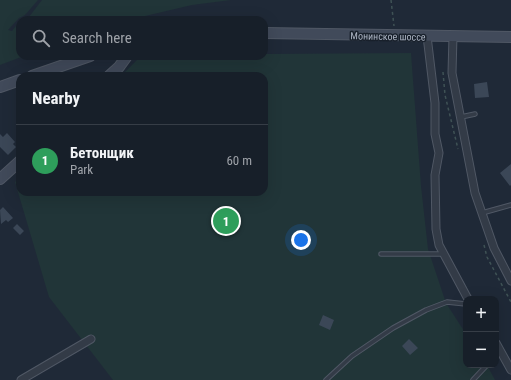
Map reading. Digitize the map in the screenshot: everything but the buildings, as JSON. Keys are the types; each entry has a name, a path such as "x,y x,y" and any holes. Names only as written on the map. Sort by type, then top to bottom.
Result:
{"main road":[{"name":"Монинское шоссе","path":"268,33 511,37"},
{"path":"44,72 78,60"},
{"path":"111,72 116,60"},
{"path":"113,72 124,60"},
{"path":"0,87 16,81"},
{"path":"0,179 16,165"}],"street":[{"path":"427,36 435,103 435,134 439,153 435,175 436,229 439,245 466,296"},
{"path":"453,36 452,73 476,193 494,248 511,281"},
{"path":"21,380 91,339"},
{"path":"499,353 511,370"}],"lane":[{"path":"461,117 474,114"},
{"path":"482,213 511,205"},
{"path":"381,254 444,254"},
{"path":"326,380 352,356 393,328 426,310 447,302 463,304"},
{"path":"473,380 484,368"}],"path":[{"path":"391,0 396,36"}],"green space":[{"path":"0,0 38,0 25,15 16,16 16,21 8,30 12,31 16,26 16,59 0,65"},
{"path":"42,0 231,0 192,5 145,16 30,16"},
{"path":"411,53 421,186 428,249 446,303 463,329 463,368 489,368 495,380 113,380 49,297 19,196 268,196 268,72 125,72 137,60 268,60 268,54"}],"place":[{"name":"Бетонщик","path":"226,221"}]}
